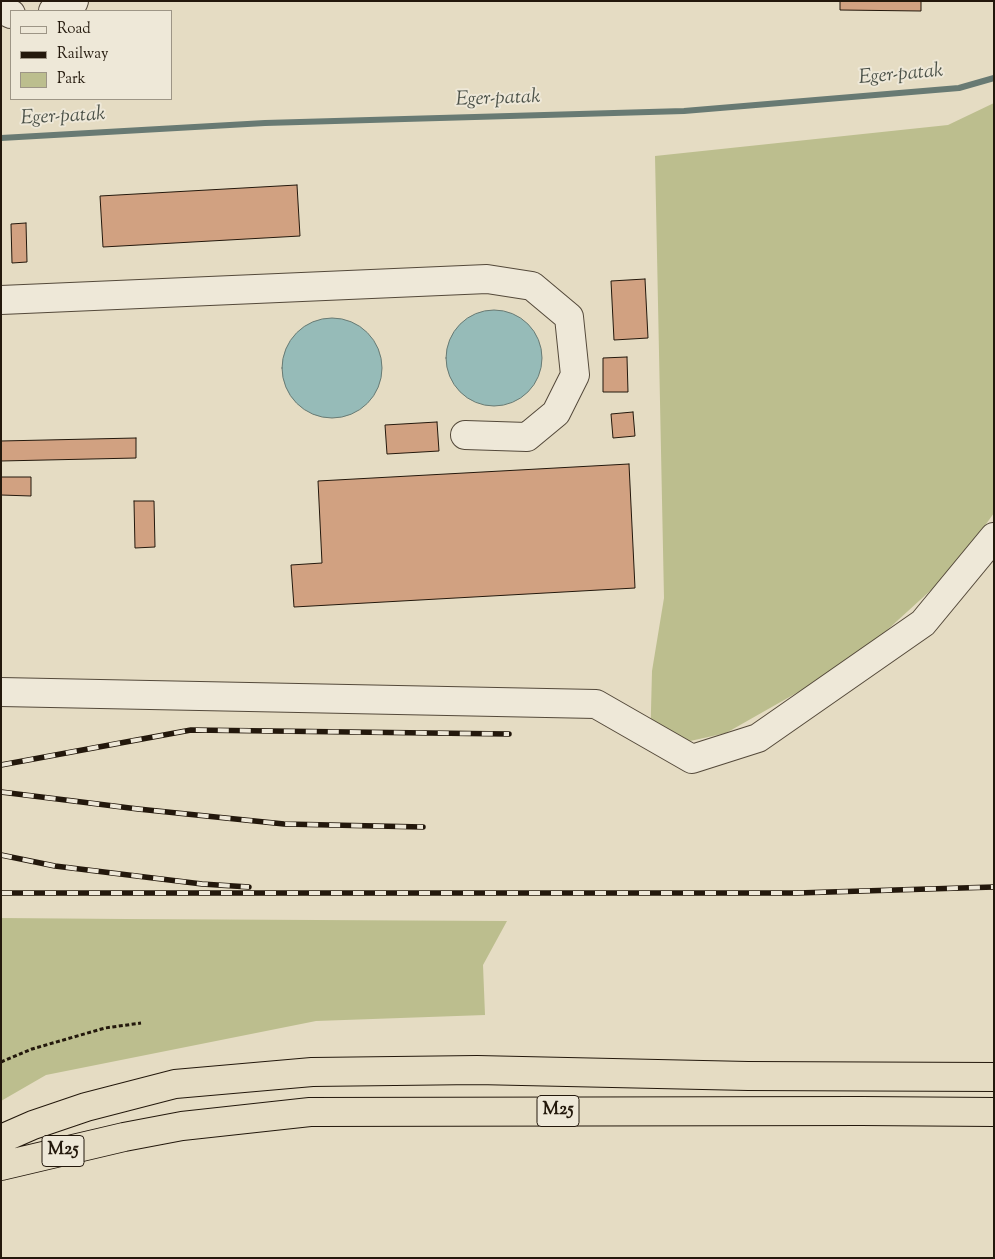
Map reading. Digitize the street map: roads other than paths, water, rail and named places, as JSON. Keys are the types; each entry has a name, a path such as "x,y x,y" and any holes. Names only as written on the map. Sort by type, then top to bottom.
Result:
{"highway":[{"name":"M25","path":"1,1139 33,1125 86,1107 175,1084 312,1072 477,1070 748,1076 994,1077"},
{"name":"M25","path":"1,1166 124,1137 182,1126 310,1112 994,1112"}],"lane":[{"path":"56,10 72,5 74,1"},
{"path":"1,300 486,279 532,286 570,316 575,375 556,413 527,437 465,435"},
{"path":"1,692 596,704 692,759 758,738 923,622 994,537"}],"water":[{"path":"494,310 512,314 528,324 538,340 542,358 538,376 528,392 512,402 494,406 476,402 460,392 450,376 446,358 450,340 460,324 476,314"},
{"path":"332,318 351,322 367,333 378,349 382,368 378,387 367,403 351,414 332,418 313,414 297,403 286,387 282,368 286,349 297,333 313,322"}],"waterway":[{"name":"Eger-patak","path":"1,138 265,123 684,111 959,88 994,78"}],"railway":[{"path":"1,765 191,730 509,734"},
{"path":"1,792 284,824 423,827"},
{"path":"1,855 55,866 202,884 249,887"},
{"path":"1,893 797,893 994,887"}]}
